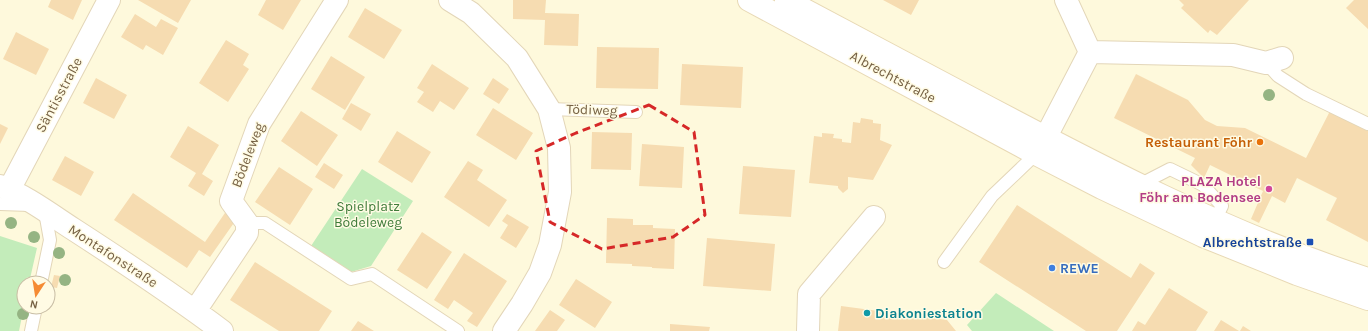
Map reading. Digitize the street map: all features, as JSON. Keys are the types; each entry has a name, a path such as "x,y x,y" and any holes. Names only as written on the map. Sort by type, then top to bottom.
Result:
{"street":[{"name":"Säntisstraße","path":"3,193 109,0"},
{"name":"Bödeleweg","path":"247,223 231,201 259,124 337,0"},
{"path":"450,0 471,13 517,58 549,109 558,148 560,192 550,245 540,273 504,331"},
{"name":"Albrechtstraße","path":"749,0 1041,146 1139,185 1215,220 1293,253 1367,293"},
{"name":"Albrechtstraße","path":"786,0 1165,218 1203,236 1297,274 1367,293"},
{"path":"1066,0 1090,52"},
{"path":"1041,146 1090,52"},
{"path":"1090,52 1233,56 1274,60"},
{"name":"Montafonstraße","path":"3,193 40,208 134,268 222,331"},
{"path":"808,331 809,294 874,217"},
{"path":"195,311 247,233 247,223"}],"lane":[{"path":"1274,60 1278,76 1306,94 1368,124"},
{"name":"Tödiweg","path":"549,109 636,112"},
{"path":"944,262 992,196 1041,146"},
{"path":"40,208 50,240 43,275"},
{"path":"1165,218 1215,220"},
{"path":"247,223 265,223 351,279 372,274 458,331"},
{"path":"31,331 34,315"}],"highlighted area":[{"path":"649,105 694,132 705,215 673,237 602,249 550,222 536,151 576,133"}],"green space":[{"name":"Spielplatz Bödeleweg","path":"362,169 413,201 371,266 351,272 311,246"},
{"path":"0,236 37,248 31,275 16,275 16,315 22,315 19,331 0,331"},
{"path":"996,293 1054,331 972,331 967,325"}],"building":[{"path":"51,0 82,0 73,20 48,7"},
{"path":"138,0 191,0 178,23"},
{"path":"266,0 301,0 283,30 258,15"},
{"path":"513,0 546,0 545,13 579,14 578,46 544,45 545,20 513,19"},
{"path":"883,0 919,0 911,15"},
{"path":"1179,0 1249,0 1217,35 1210,30 1208,33 1181,8 1184,5"},
{"path":"1354,0 1368,0 1368,29 1346,8"},
{"path":"365,8 402,30 384,59 348,37"},
{"path":"135,14 156,27 161,19 178,28 163,55 146,45 143,50 121,37"},
{"path":"16,32 49,49 36,75 3,59"},
{"path":"226,40 249,54 243,65 249,69 228,102 199,83"},
{"path":"597,47 659,48 658,89 596,88"},
{"path":"331,56 365,77 345,110 311,89"},
{"path":"432,64 469,88 454,110 440,101 433,112 417,102 424,92 417,88"},
{"path":"682,64 743,67 741,108 680,105"},
{"path":"1136,74 1188,100 1205,120 1217,126 1245,128 1306,158 1330,111 1368,130 1368,242 1326,220 1337,198 1297,178 1285,203 1272,196 1259,223 1251,219 1263,191 1210,165 1204,178 1191,165 1195,158 1114,118"},
{"path":"96,78 127,95 114,119 83,103"},
{"path":"493,78 509,89 499,104 483,94"},
{"path":"351,103 371,114 361,131 342,119"},
{"path":"493,108 533,133 516,160 476,135"},
{"path":"301,111 338,135 317,166 281,141"},
{"path":"861,118 873,120 873,123 881,124 880,140 892,145 873,180 848,177 848,189 843,193 838,186 809,183 814,136 822,137 822,133 834,134 833,138 842,139 842,142 851,143 853,122 860,123"},
{"path":"0,124 8,128 0,144"},
{"path":"188,126 219,145 202,174 213,181 204,196 188,186 196,173 170,157"},
{"path":"397,131 431,152 412,183 378,162"},
{"path":"592,132 632,133 631,170 591,169"},
{"path":"642,144 684,147 682,188 639,186"},
{"path":"65,156 94,172 81,196 52,180"},
{"path":"468,161 483,170 477,180 507,200 489,227 444,197"},
{"path":"324,163 343,175 334,189 315,177"},
{"path":"743,166 795,170 791,217 739,214"},
{"path":"279,167 313,189 290,225 255,202"},
{"path":"133,193 205,242 227,210 238,217 210,257 199,250 187,268 114,220"},
{"name":"REWE","path":"1017,205 1131,278 1140,263 1155,273 1117,331 1086,331 979,262"},
{"path":"507,214 529,227 516,248 500,238 508,225 502,221"},
{"path":"607,218 633,219 633,225 653,225 653,228 675,229 674,269 632,266 632,264 606,263"},
{"path":"422,232 452,252 427,289 397,270"},
{"path":"707,238 775,244 771,291 703,286"},
{"path":"464,253 507,281 477,327 467,321 473,313 454,300 448,309 434,300"},
{"path":"255,262 332,311 319,331 279,331 230,300"},
{"path":"56,275 60,276 56,288"},
{"path":"576,279 612,302 595,328 559,305"},
{"path":"1169,288 1208,312 1196,331 1132,331 1138,321 1145,325"},
{"name":"Diakoniestation","path":"841,306 947,320 956,331 838,331"},
{"path":"550,310 565,320 557,331 535,331"},
{"path":"1221,320 1239,331 1214,331"},
{"path":"358,321 374,331 351,331"},
{"path":"670,324 710,327 709,331 670,331"},
{"path":"1243,326 1251,331 1240,331"}],"place":[{"name":"Restaurant Föhr","path":"1260,142"},
{"name":"PLAZA Hotel Föhr am Bodensee","path":"1269,189"},
{"name":"Albrechtstraße","path":"1310,242"},
{"name":"REWE","path":"1052,268"},
{"name":"Diakoniestation","path":"867,313"}]}
